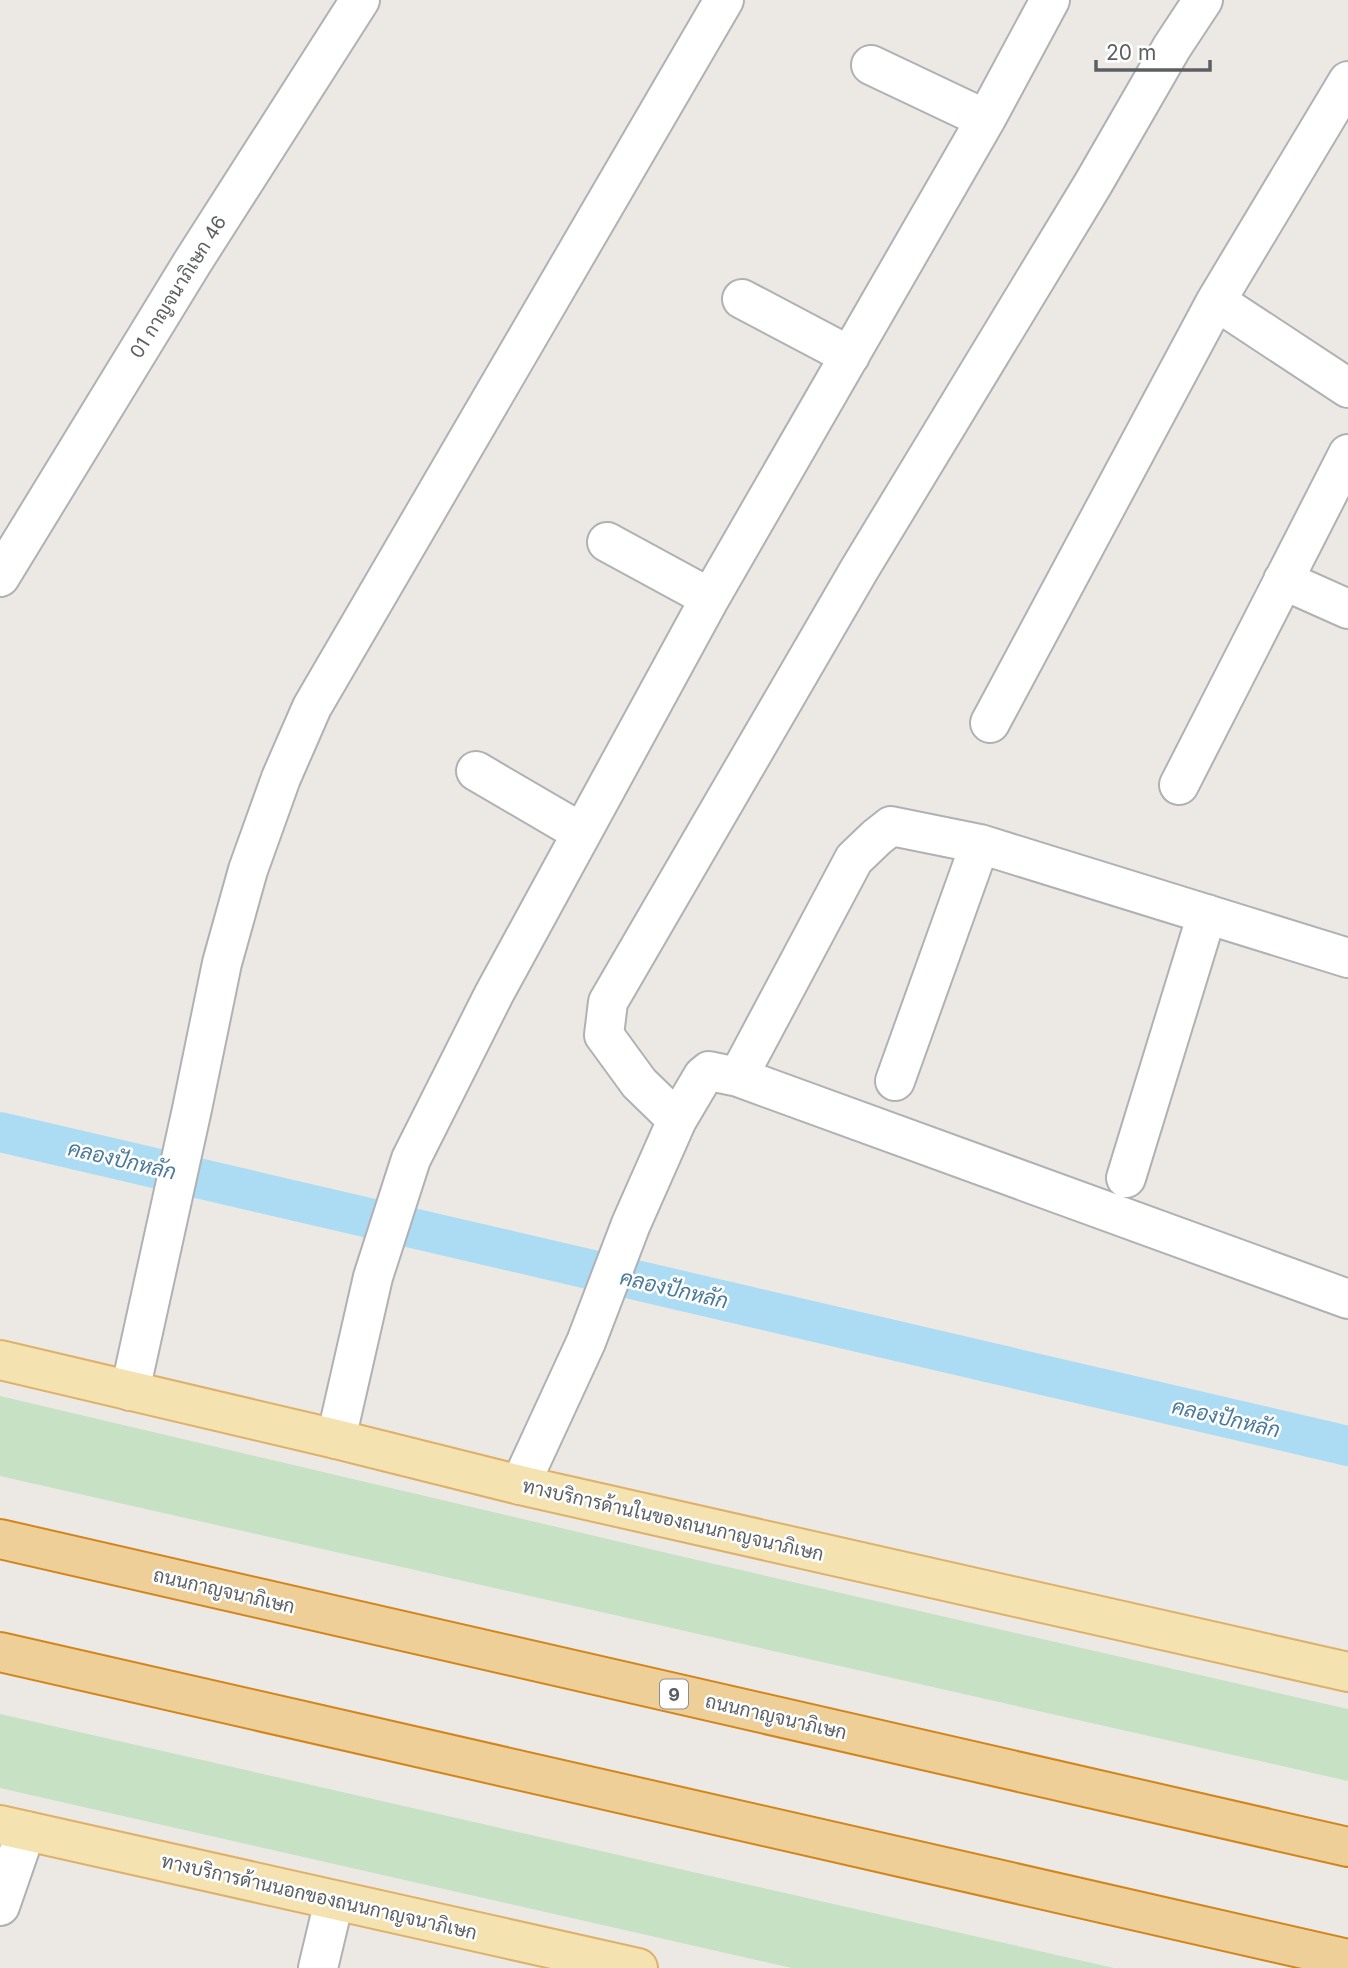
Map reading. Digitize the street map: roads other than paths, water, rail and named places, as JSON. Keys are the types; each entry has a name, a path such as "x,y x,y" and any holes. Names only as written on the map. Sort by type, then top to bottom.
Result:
{"highway":[{"name":"ถนนกาญจนาภิเษก","path":"0,1539 1348,1847"},
{"path":"0,1651 1348,1959"}],"main road":[{"name":"ทางบริการด้านในของถนนกาญจนาภิเษก","path":"0,1360 520,1485 1348,1672"},
{"name":"ทางบริการด้านนอกของถนนกาญจนาภิเษก","path":"13,1828 638,1968"}],"street":[{"name":"01 กาญจนาภิเษก 46","path":"0,577 192,263 360,0"},
{"path":"130,1391 222,963 248,870 281,778 312,707 724,0"},
{"path":"336,1439 373,1277 411,1159 494,994 710,598 985,119 1049,0"},
{"path":"677,1120 639,1083 604,1035 608,1002 859,570 1086,195 1172,47 1203,0"},
{"path":"871,65 985,119"},
{"path":"990,723 1216,301 1348,80"},
{"path":"742,299 850,356"},
{"path":"1216,301 1348,388"},
{"path":"1179,785 1348,454"},
{"path":"607,542 710,598"},
{"path":"1283,580 1348,609"},
{"path":"476,771 582,833"},
{"path":"738,1077 854,859 891,826 980,844 1348,958"},
{"path":"895,1081 980,844"},
{"path":"1126,1178 1207,914"},
{"path":"520,1485 586,1342 631,1224 677,1120 702,1076 709,1071 738,1077 1348,1299"},
{"path":"0,1906 13,1828"},
{"path":"318,1968 334,1900"}],"waterway":[{"name":"คลองปักหลัก","path":"0,1132 1348,1446"}]}
